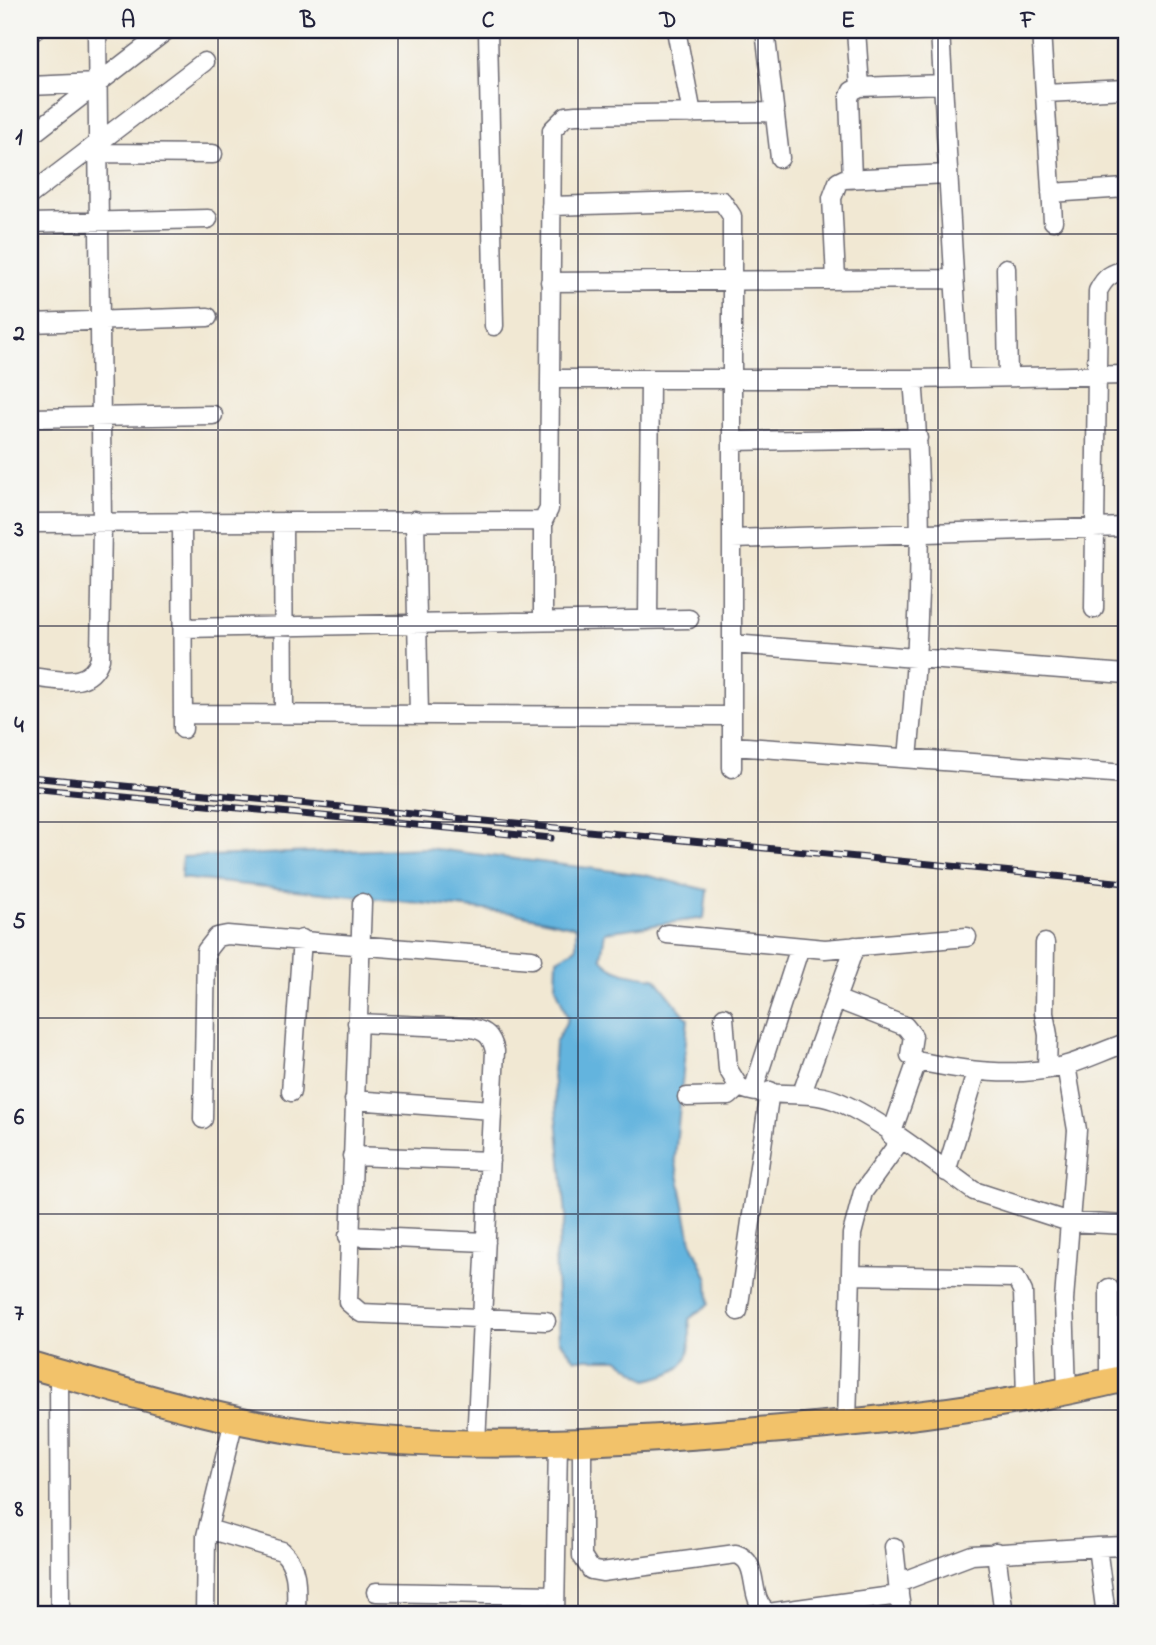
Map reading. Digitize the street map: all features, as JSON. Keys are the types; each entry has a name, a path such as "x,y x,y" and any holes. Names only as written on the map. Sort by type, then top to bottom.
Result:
{"main road":[{"path":"30,1365 234,1420 337,1435 476,1443 570,1442 847,1423 1067,1392 1118,1380"}],"street":[{"path":"30,30 35,30"},
{"path":"30,677 78,681 96,673 100,659 102,523 97,30"},
{"path":"30,136 167,30"},
{"path":"488,30 494,326"},
{"path":"676,30 692,114"},
{"path":"765,30 780,158"},
{"path":"856,30 860,88"},
{"path":"940,30 960,379"},
{"path":"1041,30 1054,221"},
{"path":"30,195 98,148 204,62"},
{"path":"30,86 97,83"},
{"path":"852,179 849,99 852,91 860,88 943,84"},
{"path":"1045,93 1126,89"},
{"path":"543,621 543,521 549,509 552,130 558,121 576,115 775,112"},
{"path":"98,148 213,154"},
{"path":"836,279 833,189 838,182 948,174"},
{"path":"1051,193 1126,188"},
{"path":"551,206 722,201 732,216 732,768"},
{"path":"30,223 208,219"},
{"path":"1006,268 1009,377"},
{"path":"1094,609 1098,291 1104,279 1113,272 1126,270"},
{"path":"550,282 954,279"},
{"path":"30,323 208,317"},
{"path":"550,379 960,379 1126,375"},
{"path":"908,758 918,659 918,438 913,379"},
{"path":"648,620 650,380"},
{"path":"30,418 213,415"},
{"path":"732,441 918,438"},
{"path":"415,520 419,715"},
{"path":"30,523 543,521"},
{"path":"183,522 183,721 284,714 732,716"},
{"path":"283,522 284,714"},
{"path":"732,540 1126,527"},
{"path":"183,628 689,620"},
{"path":"732,645 1126,674"},
{"path":"732,746 1126,774"},
{"path":"362,902 346,1293 352,1308 361,1313 546,1321"},
{"path":"667,934 800,947 855,946 967,937"},
{"path":"203,1119 205,951 209,944 227,935 361,943 532,959"},
{"path":"291,1092 302,939"},
{"path":"1045,943 1044,1013 1048,1035 1048,1069"},
{"path":"802,1093 855,946"},
{"path":"738,1311 754,1090 800,947"},
{"path":"836,999 905,1026 913,1036 910,1055 917,1062 976,1073 1048,1069 1126,1043"},
{"path":"724,1017 728,1069 754,1090"},
{"path":"358,1023 483,1030 492,1038 495,1051 476,1443"},
{"path":"847,1423 852,1234 863,1192 896,1138 917,1062"},
{"path":"1066,1065 1077,1130 1064,1300 1067,1392"},
{"path":"946,1172 976,1073"},
{"path":"687,1097 729,1096 754,1090 802,1093 833,1100 896,1138 974,1191 1069,1222 1126,1225"},
{"path":"354,1100 492,1110"},
{"path":"352,1156 489,1161"},
{"path":"348,1236 486,1241"},
{"path":"851,1275 1016,1278 1023,1292 1026,1398"},
{"path":"1109,1288 1118,1380"},
{"path":"59,1373 60,1615"},
{"path":"205,1615 208,1529 234,1420"},
{"path":"570,1442 582,1556 591,1570 602,1572 736,1554 746,1557 750,1563 755,1597 760,1607 768,1613 898,1589 957,1560 996,1552 1126,1546"},
{"path":"555,1615 570,1442"},
{"path":"208,1529 282,1551 289,1557 296,1578 296,1615"},
{"path":"894,1547 902,1615"},
{"path":"1097,1547 1106,1615"},
{"path":"996,1552 1004,1615"},
{"path":"376,1592 555,1595"}],"water":[{"path":"427,848 645,875 707,890 704,918 605,932 601,958 619,971 655,978 688,1019 675,1158 691,1241 708,1279 709,1304 689,1319 688,1354 685,1361 671,1372 647,1380 618,1359 575,1359 559,1340 555,1255 566,1216 553,1074 555,1043 568,1019 556,987 557,959 576,948 576,927 514,913 181,878 182,857"}],"railway":[{"path":"30,777 1126,883"},
{"path":"30,788 551,838"}]}
